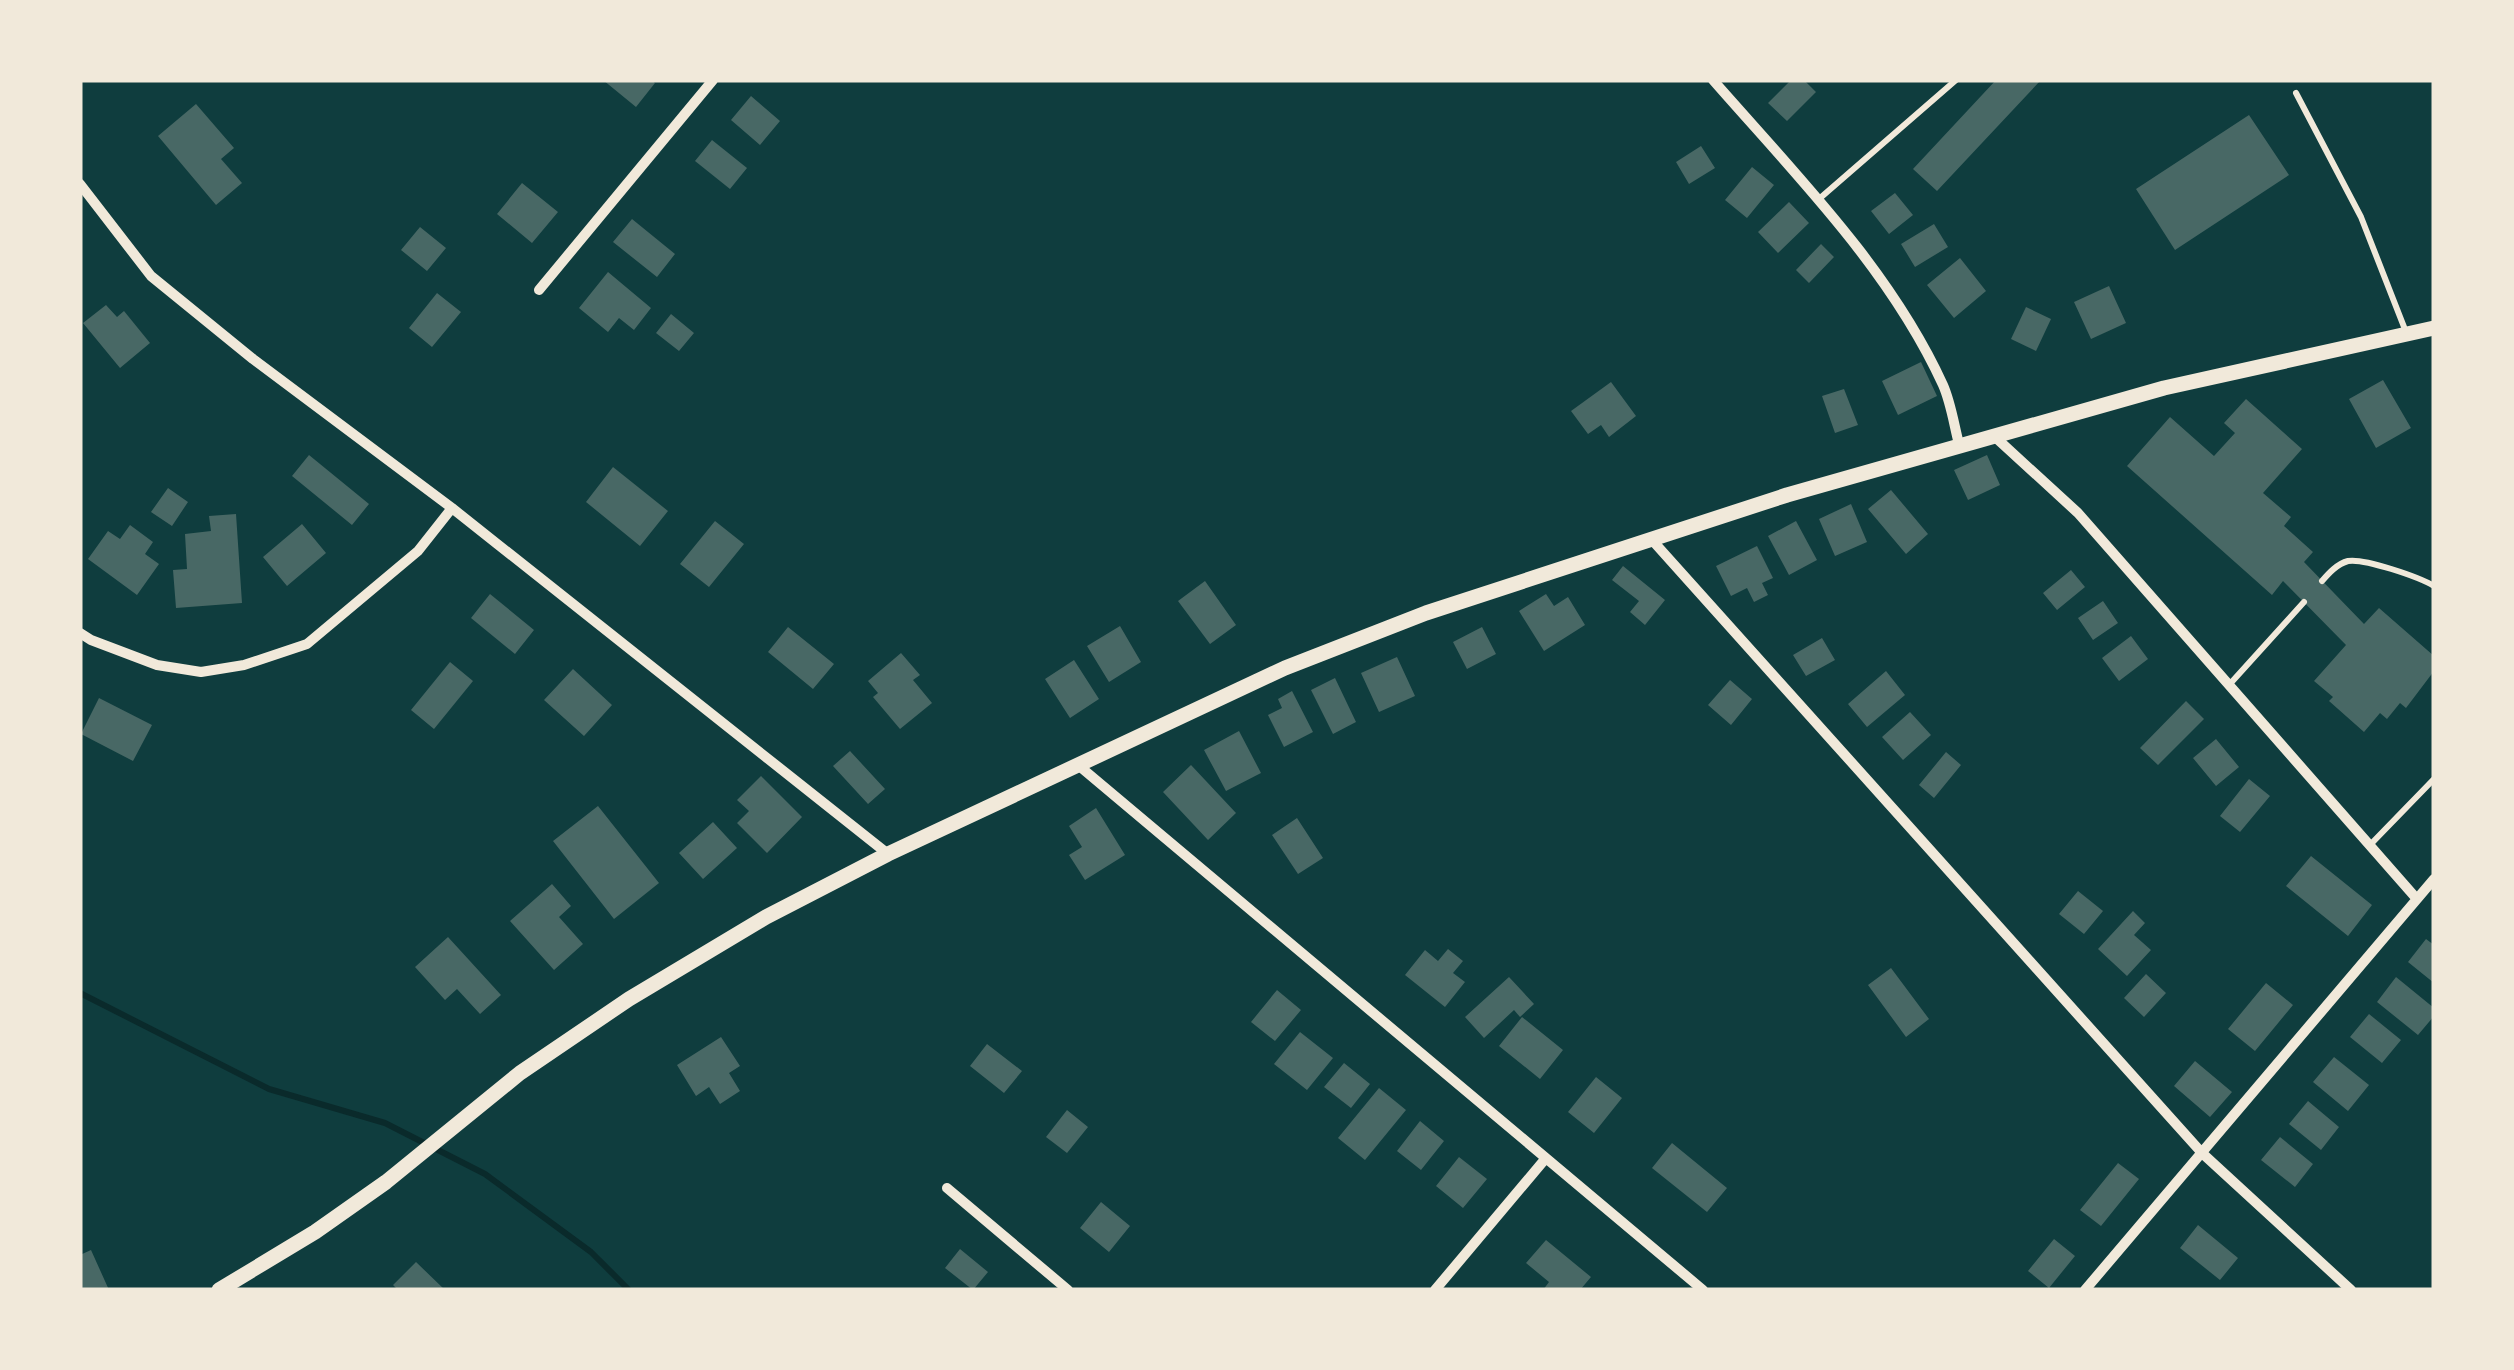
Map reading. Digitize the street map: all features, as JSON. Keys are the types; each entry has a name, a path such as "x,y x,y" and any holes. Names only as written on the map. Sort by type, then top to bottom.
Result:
{"street":[{"path":"538,290 713,80"},
{"path":"1713,80 1887,286 1944,388 1959,444"},
{"path":"80,184 151,276 253,359 452,508 888,854"},
{"path":"219,1290 343,1212 520,1073 629,999 766,917 888,854 1302,661 1426,613 1787,494 2164,388 2434,328"},
{"path":"1994,436 2078,513 2416,898"},
{"path":"80,633 157,665 202,672 244,665 307,644 418,551 452,508"},
{"path":"1652,540 2202,1153 2350,1290"},
{"path":"1078,765 1703,1290"},
{"path":"2085,1290 2434,879"},
{"path":"1435,1290 1546,1158"},
{"path":"947,1188 1068,1290"}],"lane":[{"path":"1818,200 1956,80"},
{"path":"2296,93 2361,218 2406,333"},
{"path":"2322,581 2331,570 2350,560 2416,575 2434,586"},
{"path":"2229,685 2304,602"},
{"path":"2369,846 2434,779"}],"building":[{"path":"603,80 651,80 655,83 636,107"},
{"path":"1791,80 1804,80 1816,92 1787,121 1768,103"},
{"path":"1996,80 2041,80 1937,191 1913,169"},
{"path":"751,96 780,121 760,145 731,120"},
{"path":"196,104 234,148 221,159 242,183 216,205 158,136"},
{"path":"2249,115 2289,175 2175,250 2136,189"},
{"path":"712,140 747,168 730,189 695,161"},
{"path":"1701,146 1715,168 1689,184 1676,162"},
{"path":"1752,167 1774,185 1747,218 1725,200"},
{"path":"522,183 558,212 532,243 497,214"},
{"path":"1895,193 1913,215 1889,234 1871,211"},
{"path":"1789,202 1809,223 1778,253 1758,232"},
{"path":"632,219 675,254 657,277 613,242"},
{"path":"1934,224 1948,247 1915,267 1901,244"},
{"path":"420,227 446,248 427,271 401,250"},
{"path":"1821,244 1834,257 1809,283 1796,270"},
{"path":"1960,258 1986,291 1954,318 1927,285"},
{"path":"608,272 651,308 634,330 619,318 608,332 579,308"},
{"path":"2109,286 2126,323 2091,339 2074,302"},
{"path":"437,293 461,312 432,347 409,328"},
{"path":"106,305 117,317 124,311 150,343 120,368 83,323"},
{"path":"2026,307 2051,319 2036,351 2011,339"},
{"path":"671,314 694,333 679,351 656,333"},
{"path":"1921,362 1937,396 1898,415 1882,381"},
{"path":"2383,380 2411,428 2376,448 2349,399"},
{"path":"1611,382 1636,416 1609,437 1601,425 1588,434 1571,411"},
{"path":"1844,389 1858,425 1835,433 1822,396"},
{"path":"2246,399 2302,449 2263,493 2291,517 2284,526 2313,552 2304,562 2364,624 2379,608 2434,656 2434,671 2406,708 2400,703 2387,719 2380,713 2364,732 2329,701 2333,697 2314,681 2346,645 2283,581 2272,595 2127,466 2170,417 2214,456 2235,433 2224,423"},
{"path":"309,455 369,504 352,525 292,476"},
{"path":"1987,455 2000,485 1968,500 1954,470"},
{"path":"613,467 668,511 640,546 586,502"},
{"path":"168,488 188,502 172,526 151,512"},
{"path":"1891,490 1928,534 1906,554 1868,509"},
{"path":"1851,504 1867,542 1835,556 1819,519"},
{"path":"236,514 242,603 176,608 173,570 187,569 185,534 211,531 209,516"},
{"path":"715,521 744,544 709,587 680,564"},
{"path":"1796,521 1817,560 1789,575 1768,536"},
{"path":"302,524 326,553 287,586 263,557"},
{"path":"130,525 153,542 145,554 159,564 137,595 88,559 108,531 120,539"},
{"path":"1757,546 1773,578 1762,583 1768,595 1754,602 1747,588 1731,596 1716,566"},
{"path":"1623,566 1665,600 1645,625 1630,612 1639,601 1612,580"},
{"path":"2071,570 2085,587 2057,610 2043,593"},
{"path":"1205,581 1236,625 1210,644 1178,601"},
{"path":"490,594 534,630 515,654 471,618"},
{"path":"1546,594 1554,606 1568,597 1585,625 1544,651 1519,611"},
{"path":"2103,601 2118,623 2093,640 2078,618"},
{"path":"1120,626 1141,662 1109,682 1087,646"},
{"path":"788,627 834,664 813,689 768,652"},
{"path":"1482,627 1496,654 1467,669 1453,642"},
{"path":"2131,636 2148,659 2119,681 2102,658"},
{"path":"1822,638 1835,660 1806,676 1793,655"},
{"path":"901,653 920,675 913,680 932,703 900,729 873,697 878,693 868,681"},
{"path":"1397,657 1415,696 1379,712 1361,673"},
{"path":"1074,660 1099,699 1070,718 1045,679"},
{"path":"450,662 473,681 434,729 411,710"},
{"path":"573,669 612,705 584,736 544,700"},
{"path":"1886,671 1905,695 1867,727 1848,704"},
{"path":"1335,678 1356,722 1333,734 1311,690"},
{"path":"1730,680 1752,699 1731,725 1708,705"},
{"path":"1292,691 1313,732 1284,747 1268,715 1282,708 1278,699"},
{"path":"99,698 152,725 133,761 81,734"},
{"path":"2186,701 2204,719 2158,765 2140,748"},
{"path":"1910,712 1931,735 1903,760 1882,737"},
{"path":"1239,731 1261,773 1226,791 1204,750"},
{"path":"2216,739 2239,767 2216,786 2193,758"},
{"path":"850,751 885,789 868,804 833,766"},
{"path":"1946,752 1961,765 1934,798 1919,785"},
{"path":"1191,765 1236,813 1208,840 1163,792"},
{"path":"761,776 802,817 767,853 737,823 749,811 737,800"},
{"path":"2249,779 2270,796 2240,832 2220,816"},
{"path":"598,806 659,883 614,919 553,841"},
{"path":"1096,808 1125,855 1085,880 1069,855 1082,847 1069,826"},
{"path":"1297,818 1323,858 1298,874 1272,835"},
{"path":"713,822 737,848 703,879 679,853"},
{"path":"2311,856 2372,905 2348,936 2286,886"},
{"path":"552,884 571,906 559,917 583,944 554,970 510,921"},
{"path":"2078,891 2103,911 2084,934 2059,914"},
{"path":"2133,911 2145,923 2134,935 2151,950 2127,976 2098,949"},
{"path":"448,937 501,995 480,1014 457,989 445,1000 415,967"},
{"path":"2426,939 2434,945 2434,983 2408,962"},
{"path":"1448,949 1463,961 1453,973 1465,982 1445,1007 1405,975 1425,950 1438,961"},
{"path":"1891,968 1929,1019 1906,1037 1868,985"},
{"path":"2146,974 2166,993 2144,1017 2124,998"},
{"path":"1509,977 1534,1004 1520,1017 1514,1010 1484,1038 1465,1017"},
{"path":"2396,977 2434,1008 2434,1016 2418,1035 2377,1002"},
{"path":"2266,983 2293,1005 2255,1051 2228,1029"},
{"path":"1277,990 1301,1010 1275,1041 1251,1022"},
{"path":"2369,1014 2401,1040 2382,1063 2350,1037"},
{"path":"1522,1017 1563,1050 1540,1079 1499,1046"},
{"path":"1300,1032 1333,1058 1307,1090 1274,1064"},
{"path":"721,1037 740,1066 729,1073 740,1091 720,1104 709,1087 696,1096 677,1065"},
{"path":"987,1044 1022,1071 1004,1093 970,1066"},
{"path":"2334,1057 2369,1085 2348,1111 2313,1082"},
{"path":"2195,1061 2232,1092 2210,1117 2174,1086"},
{"path":"1344,1063 1370,1084 1351,1108 1324,1087"},
{"path":"1596,1077 1622,1098 1594,1133 1568,1112"},
{"path":"1379,1088 1406,1110 1365,1160 1338,1138"},
{"path":"2308,1101 2339,1127 2321,1150 2289,1124"},
{"path":"1067,1110 1088,1127 1067,1153 1046,1137"},
{"path":"1420,1121 1444,1141 1421,1170 1397,1151"},
{"path":"2280,1137 2313,1164 2295,1187 2261,1160"},
{"path":"1672,1143 1727,1188 1707,1212 1652,1168"},
{"path":"1459,1157 1487,1179 1463,1208 1436,1186"},
{"path":"2118,1163 2139,1179 2101,1226 2080,1210"},
{"path":"1101,1202 1130,1226 1109,1252 1080,1228"},
{"path":"2198,1225 2238,1258 2220,1280 2180,1248"},
{"path":"2054,1239 2075,1256 2049,1288 2028,1271"},
{"path":"1546,1240 1591,1277 1580,1290 1543,1290 1549,1282 1526,1263"},
{"path":"960,1249 988,1272 973,1290 945,1268"},
{"path":"91,1250 109,1290 80,1290 80,1255"},
{"path":"416,1262 445,1290 398,1290 393,1285"}],"waterway":[{"path":"80,993 269,1089 385,1123 485,1174 591,1252 629,1290"}]}
